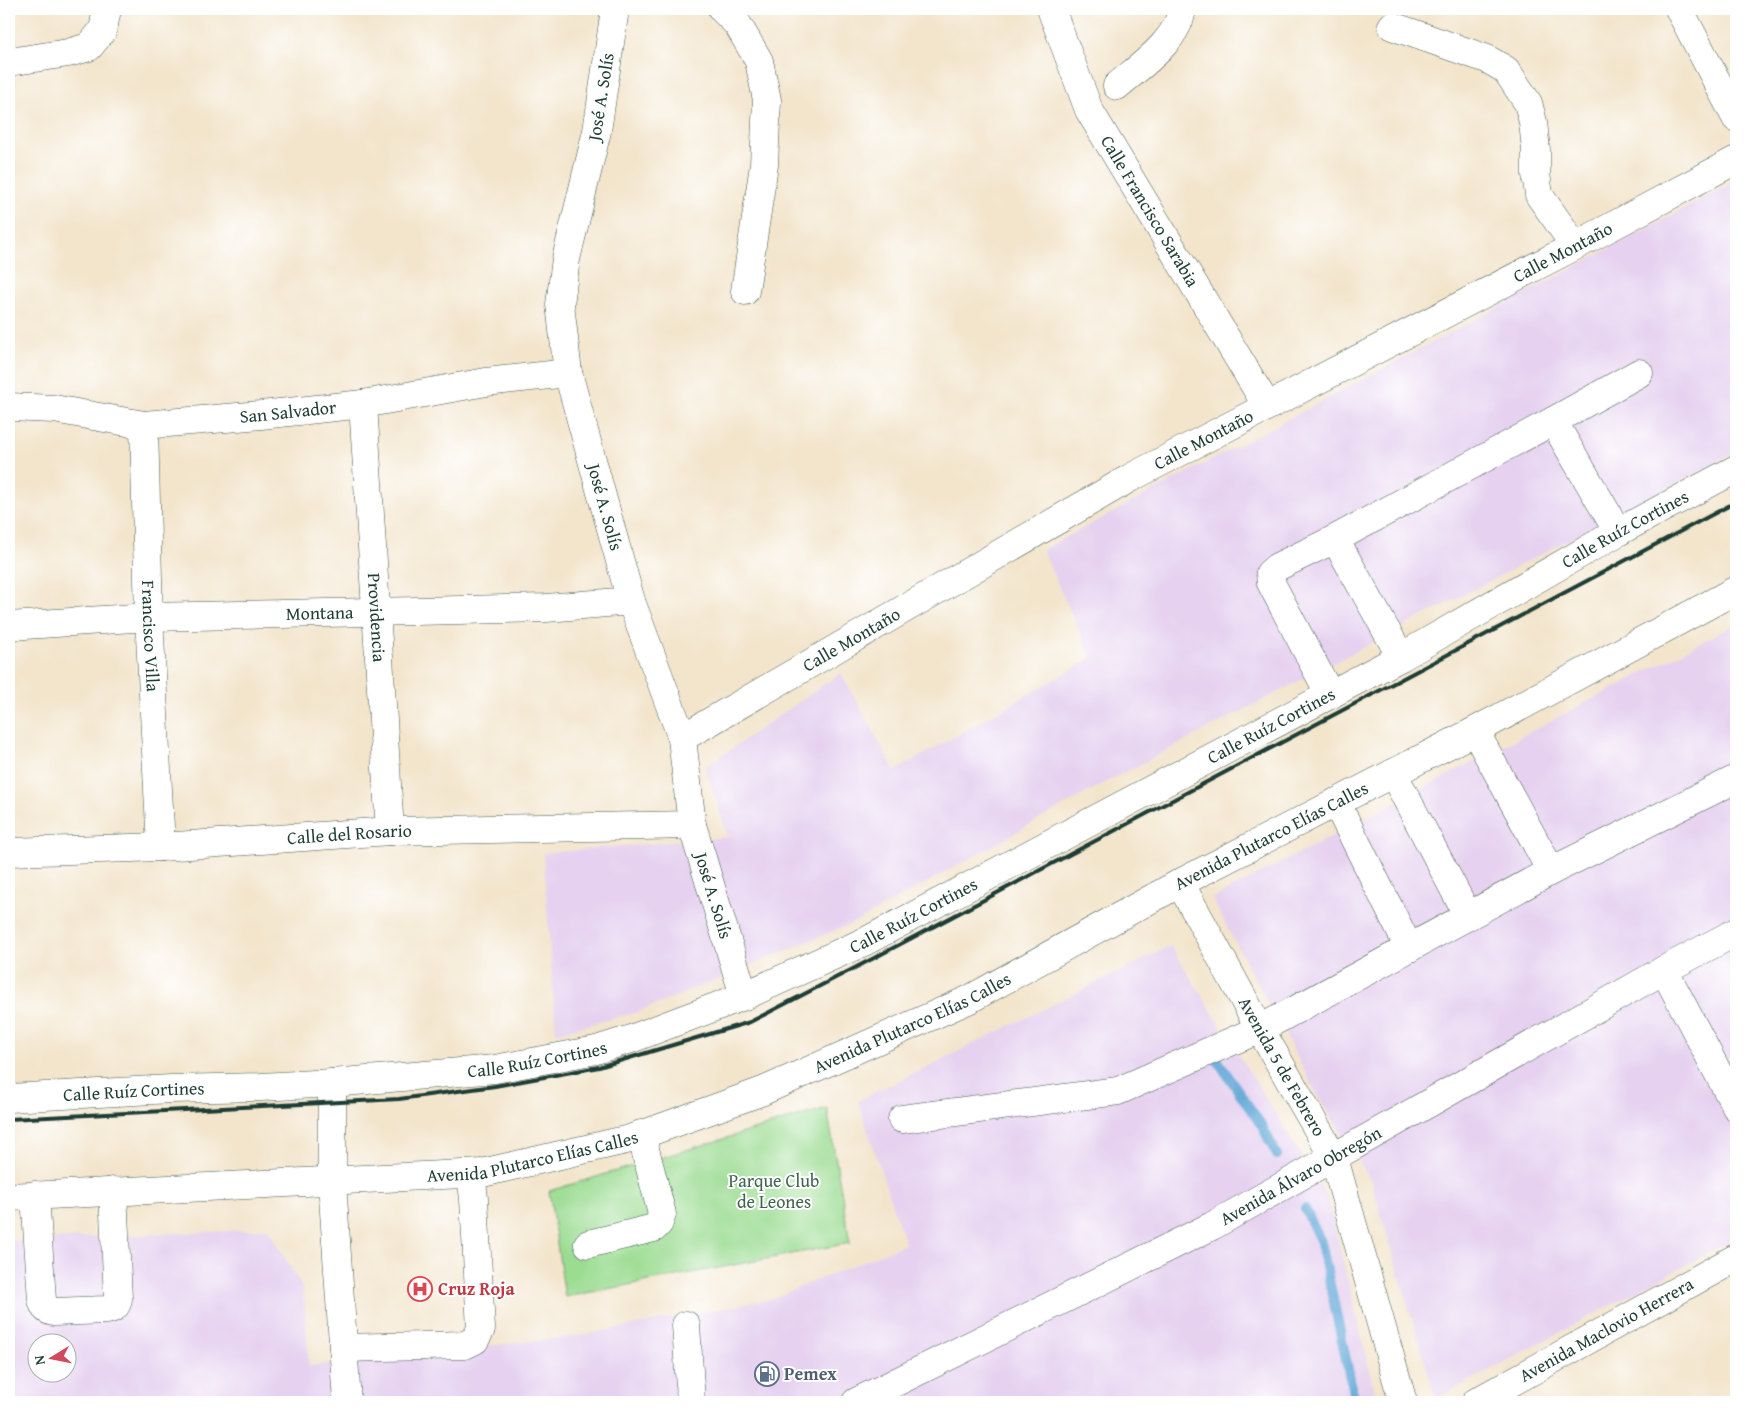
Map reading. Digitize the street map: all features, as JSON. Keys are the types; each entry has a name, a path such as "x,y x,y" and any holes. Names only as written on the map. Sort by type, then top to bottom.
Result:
{"main road":[{"path":"9,62 68,53 89,47 103,30 107,9"},
{"name":"José A. Solís","path":"615,9 596,131 566,259 560,304 568,374 630,600 682,738 692,825 744,996"},
{"path":"722,9 738,25 759,61 767,100 764,166 745,291"},
{"name":"Calle Francisco Sarabia","path":"1051,9 1089,110 1267,406"},
{"path":"1117,86 1168,40 1181,19 1182,9"},
{"path":"1679,9 1736,118"},
{"path":"1392,26 1487,59 1506,70 1528,103 1533,122 1539,195 1575,246"},
{"name":"Calle Montaño","path":"682,738 1130,478 1736,160"},
{"path":"1330,695 1271,583 1270,573 1277,567 1335,539 1639,373"},
{"name":"San Salvador","path":"9,407 54,409 144,426 363,404 486,382 568,374"},
{"name":"Providencia","path":"363,404 390,831"},
{"path":"1553,420 1618,532"},
{"name":"Francisco Villa","path":"144,426 149,617 161,847"},
{"name":"Calle Ruíz Cortines","path":"9,1098 332,1083 495,1069 596,1050 632,1039 744,996 866,941 1401,657 1618,532 1736,469"},
{"path":"1335,539 1401,657"},
{"name":"Avenida Plutarco Elías Calles","path":"22,1196 471,1174 501,1169 630,1139 763,1091 970,998 1180,883 1475,731 1736,590"},
{"name":"Montana","path":"9,626 149,617 546,608 630,600"},
{"path":"1475,731 1551,871"},
{"path":"1393,773 1468,916"},
{"path":"902,1119 1118,1091 1260,1028 1551,871 1736,779"},
{"path":"1336,802 1409,948"},
{"name":"Calle del Rosario","path":"9,852 161,847 390,831 692,825"},
{"name":"Avenida 5 de Febrero","path":"1180,883 1334,1158 1403,1402"},
{"name":"Avenida Álvaro Obregón","path":"856,1402 1212,1226 1664,970 1736,932"},
{"path":"1664,970 1736,1107"},
{"path":"332,1083 332,1182 347,1402"},
{"path":"588,1244 654,1228 659,1223 662,1214 642,1134"},
{"path":"343,1348 465,1345 475,1340 481,1329 471,1174"},
{"path":"22,1196 44,1307 48,1311 53,1312 106,1310 112,1309 117,1305 118,1298 113,1192"},
{"name":"Avenida Maclovio Herrera","path":"1476,1402 1736,1258"},
{"path":"686,1324 690,1402"}],"shaded area":[{"path":"1736,181 1736,452 1097,787 860,920 638,1012 556,1033 543,853 728,837 705,767 841,673 895,771 1092,658 1042,550"},
{"path":"1736,624 1736,1238 1436,1399 1371,1181 1319,1098 1212,899"},
{"path":"1171,946 1328,1198 1377,1402 9,1402 9,1241 268,1229 303,1289 309,1366 578,1336 771,1299 905,1244 858,1101"}],"green space":[{"name":"Parque Club de Leones","path":"827,1108 850,1243 565,1297 549,1191"}],"waterway":[{"path":"1214,1055 1262,1126 1277,1155"},
{"path":"1305,1209 1321,1242 1355,1402"}],"railway":[{"path":"9,1119 399,1099 495,1086 599,1067 750,1022 1736,502"}],"place":[{"name":"Cruz Roja","path":"420,1289"},
{"name":"Pemex","path":"767,1374"}]}
